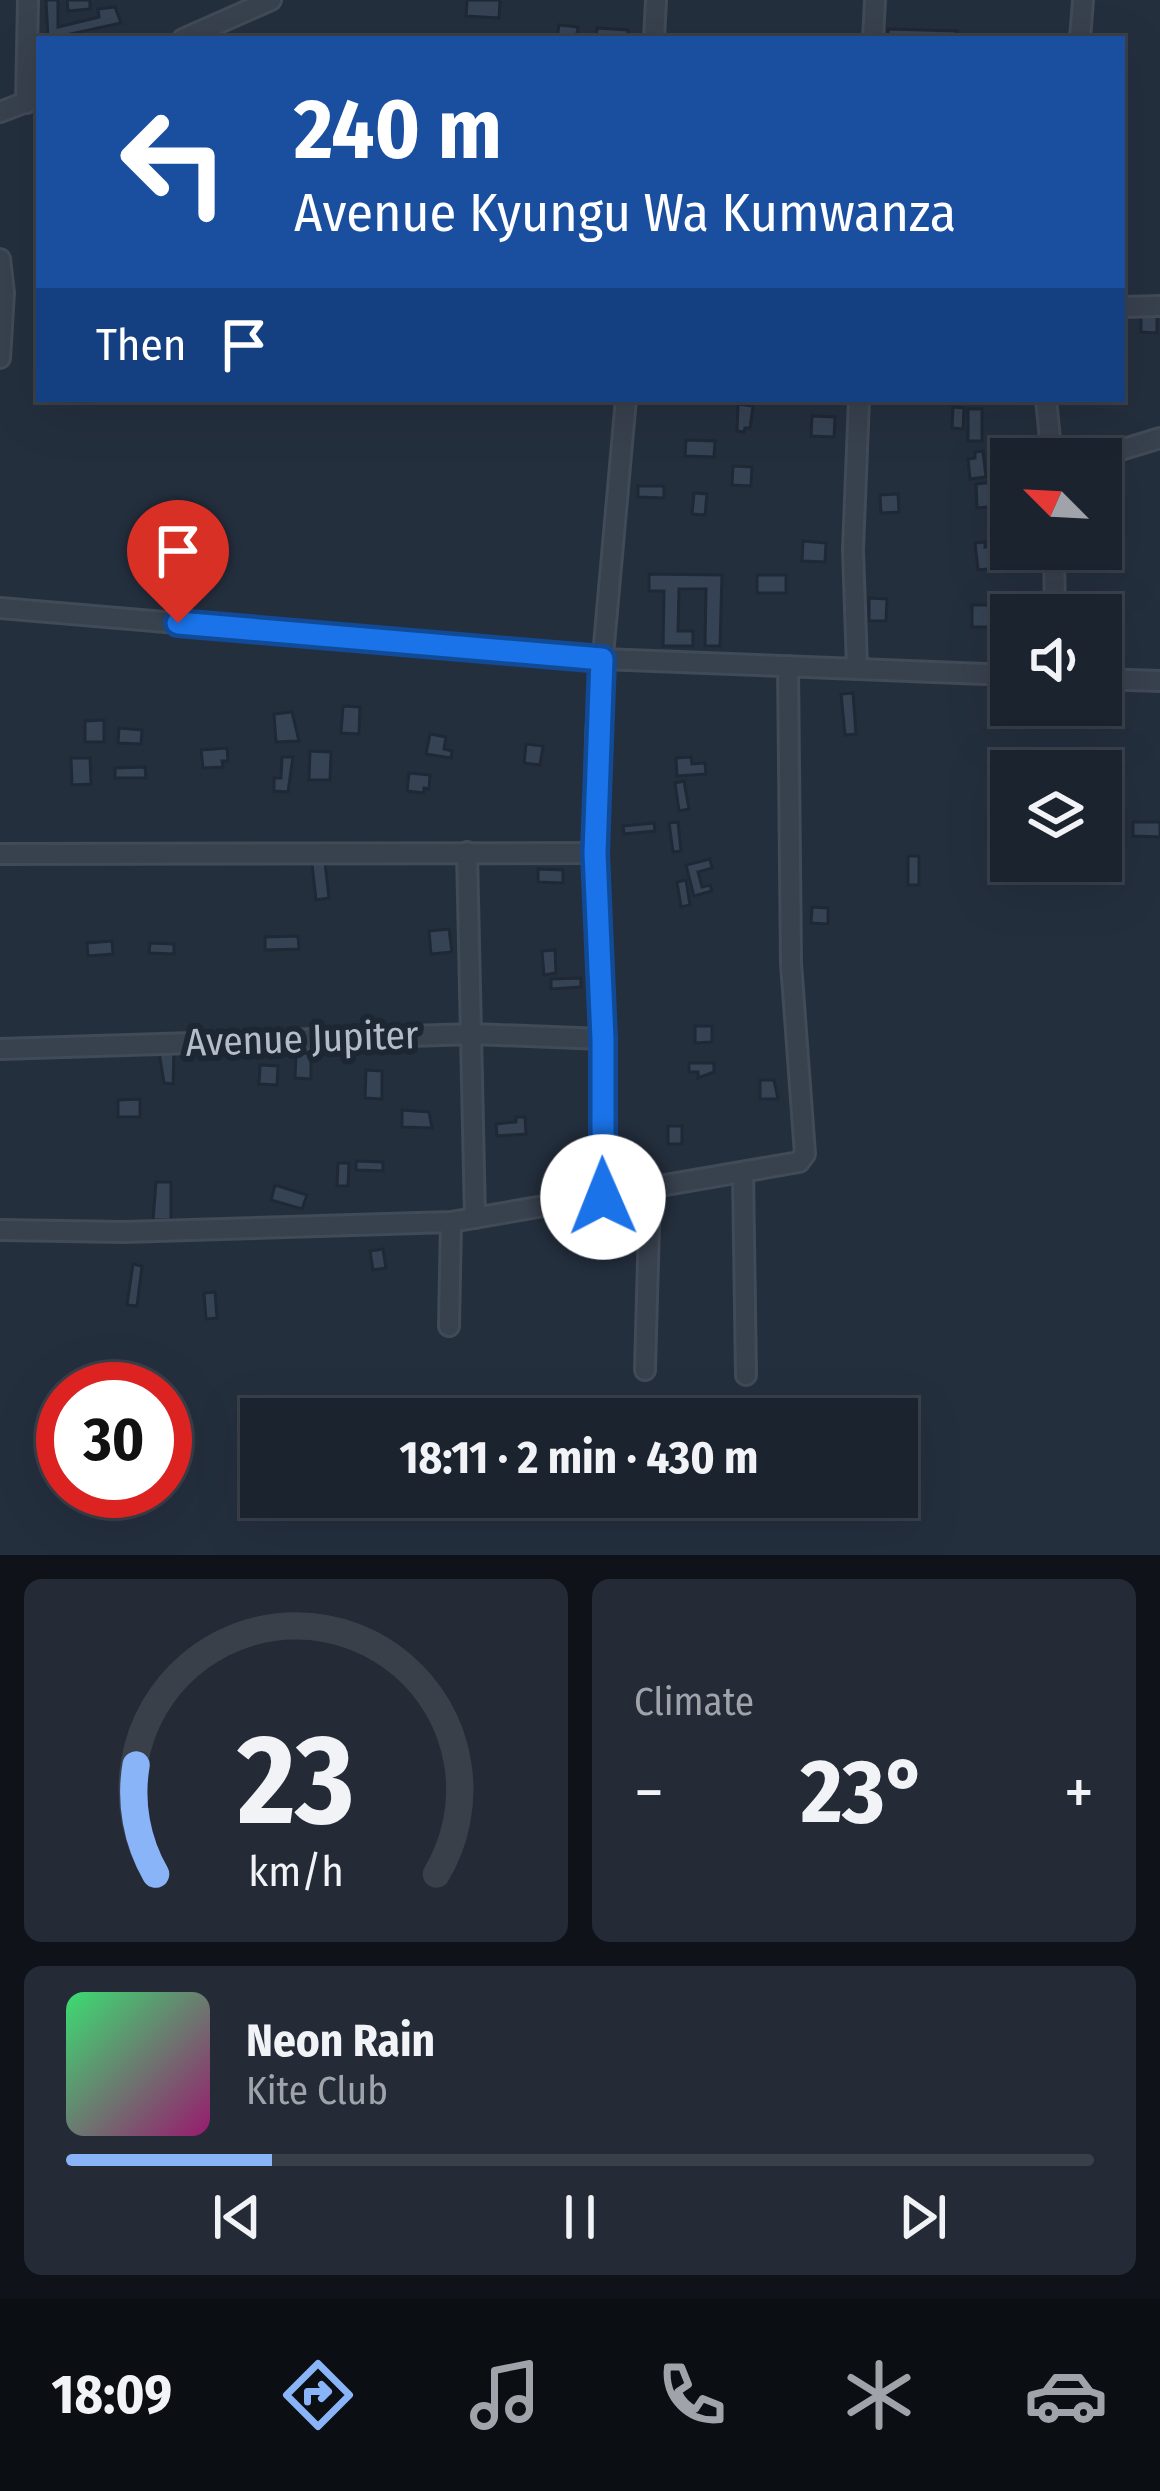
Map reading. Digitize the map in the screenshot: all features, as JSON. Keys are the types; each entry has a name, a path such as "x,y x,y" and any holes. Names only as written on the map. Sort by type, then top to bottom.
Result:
{"street":[{"path":"2,115 33,100 28,0"},
{"path":"188,36 241,7 272,0"},
{"path":"654,36 656,0"},
{"path":"873,36 875,0"},
{"path":"1080,36 1082,0"},
{"path":"0,259 4,293 0,358"},
{"path":"1125,307 1160,306"},
{"path":"603,1197 603,1039 595,853 602,659 626,402"},
{"path":"856,666 854,550 860,402"},
{"path":"1046,402 1050,438"},
{"path":"1122,450 1160,438"},
{"path":"0,608 602,659 990,674"},
{"path":"0,1230 124,1232 451,1222 799,1162 805,1154 791,963 788,665"},
{"path":"1122,680 1160,681"},
{"path":"467,852 475,1218"},
{"path":"0,854 595,853"},
{"name":"Avenue Jupiter","path":"0,1049 473,1034 603,1039"},
{"path":"743,1173 746,1375"},
{"path":"645,1370 650,1189"},
{"path":"449,1326 451,1222"}],"building":[{"path":"46,0 58,0 58,27 99,17 98,9 115,7 121,23 62,36 48,36"},
{"path":"67,0 90,0 90,9 68,11"},
{"path":"467,0 500,0 499,18 466,16"},
{"path":"559,25 578,27 576,36 557,36"},
{"path":"597,28 628,30 628,36 596,36"},
{"path":"888,29 957,31 957,36 888,36"},
{"path":"1141,314 1157,315 1157,333 1141,332"},
{"path":"738,404 753,406 750,428 744,432 737,431"},
{"path":"953,407 964,408 963,429 952,428"},
{"path":"968,409 982,409 982,441 968,441"},
{"path":"812,416 835,417 834,437 811,436"},
{"path":"686,440 715,441 714,457 685,456"},
{"path":"983,451 986,477 970,479 968,459"},
{"path":"733,466 752,467 751,486 732,485"},
{"path":"990,483 990,507 977,508 976,484"},
{"path":"638,486 664,486 664,498 638,497"},
{"path":"694,493 707,494 705,515 692,514"},
{"path":"898,494 899,512 881,513 880,495"},
{"path":"803,541 826,543 825,562 802,561"},
{"path":"975,543 990,546 990,569 978,570"},
{"path":"649,574 722,575 720,646 705,646 706,589 679,589 678,631 693,631 693,646 663,646 664,591 649,591"},
{"path":"757,575 786,575 786,593 757,593"},
{"path":"869,598 887,599 886,621 869,621"},
{"path":"972,605 990,605 990,627 972,627"},
{"path":"853,693 856,734 845,735 841,694"},
{"path":"343,706 360,707 359,734 341,733"},
{"path":"292,712 299,741 276,742 274,714"},
{"path":"104,720 104,742 85,742 85,721"},
{"path":"119,728 142,730 141,744 118,743"},
{"path":"430,734 446,737 444,749 452,751 451,758 426,754"},
{"path":"526,744 543,746 540,765 524,763"},
{"path":"227,748 228,761 222,761 223,767 203,768 201,750"},
{"path":"310,751 331,752 330,780 309,780"},
{"path":"282,757 293,757 288,792 274,791 274,778 281,778"},
{"path":"691,757 692,764 705,763 706,774 677,776 676,758"},
{"path":"71,758 90,758 91,784 72,785"},
{"path":"145,767 146,778 115,778 115,768"},
{"path":"409,773 430,775 429,789 407,791"},
{"path":"684,781 689,809 679,811 675,783"},
{"path":"678,822 681,851 673,852 669,823"},
{"path":"1133,822 1160,822 1160,837 1133,836"},
{"path":"654,823 655,831 624,834 623,826"},
{"path":"908,856 919,856 919,885 908,885"},
{"path":"710,859 712,868 698,872 702,887 710,885 712,891 694,896 686,865"},
{"path":"325,862 329,898 316,900 312,864"},
{"path":"538,869 563,870 563,883 538,882"},
{"path":"686,880 690,905 681,907 677,882"},
{"path":"812,907 828,908 828,924 811,923"},
{"path":"449,929 452,952 431,954 429,931"},
{"path":"298,936 299,949 265,950 265,937"},
{"path":"112,941 113,954 88,956 87,943"},
{"path":"150,943 174,944 174,954 149,953"},
{"path":"555,950 556,973 544,975 542,951"},
{"path":"581,978 581,987 551,989 551,979"},
{"path":"695,1026 712,1026 712,1042 695,1043"},
{"path":"159,1052 174,1052 173,1084 164,1083"},
{"path":"296,1053 311,1053 311,1079 295,1078"},
{"path":"689,1063 714,1063 714,1072 698,1078 698,1072 689,1072"},
{"path":"260,1065 278,1066 277,1085 259,1084"},
{"path":"366,1070 382,1071 382,1099 365,1098"},
{"path":"760,1080 774,1080 778,1099 760,1099"},
{"path":"140,1099 140,1117 118,1117 118,1100"},
{"path":"402,1110 429,1112 432,1128 402,1127"},
{"path":"516,1117 525,1117 526,1134 497,1136 496,1124 516,1122"},
{"path":"668,1126 682,1126 682,1144 668,1144"},
{"path":"356,1161 383,1162 383,1171 356,1170"},
{"path":"338,1163 349,1163 348,1186 337,1186"},
{"path":"156,1182 171,1182 171,1220 153,1220"},
{"path":"275,1185 307,1195 302,1209 271,1200"},
{"path":"383,1249 386,1268 373,1270 370,1251"},
{"path":"133,1264 142,1266 137,1306 127,1305"},
{"path":"215,1292 217,1318 206,1319 204,1293"}],"route":[{"path":"178,623 602,659 595,853 603,1039 603,1197"}]}
